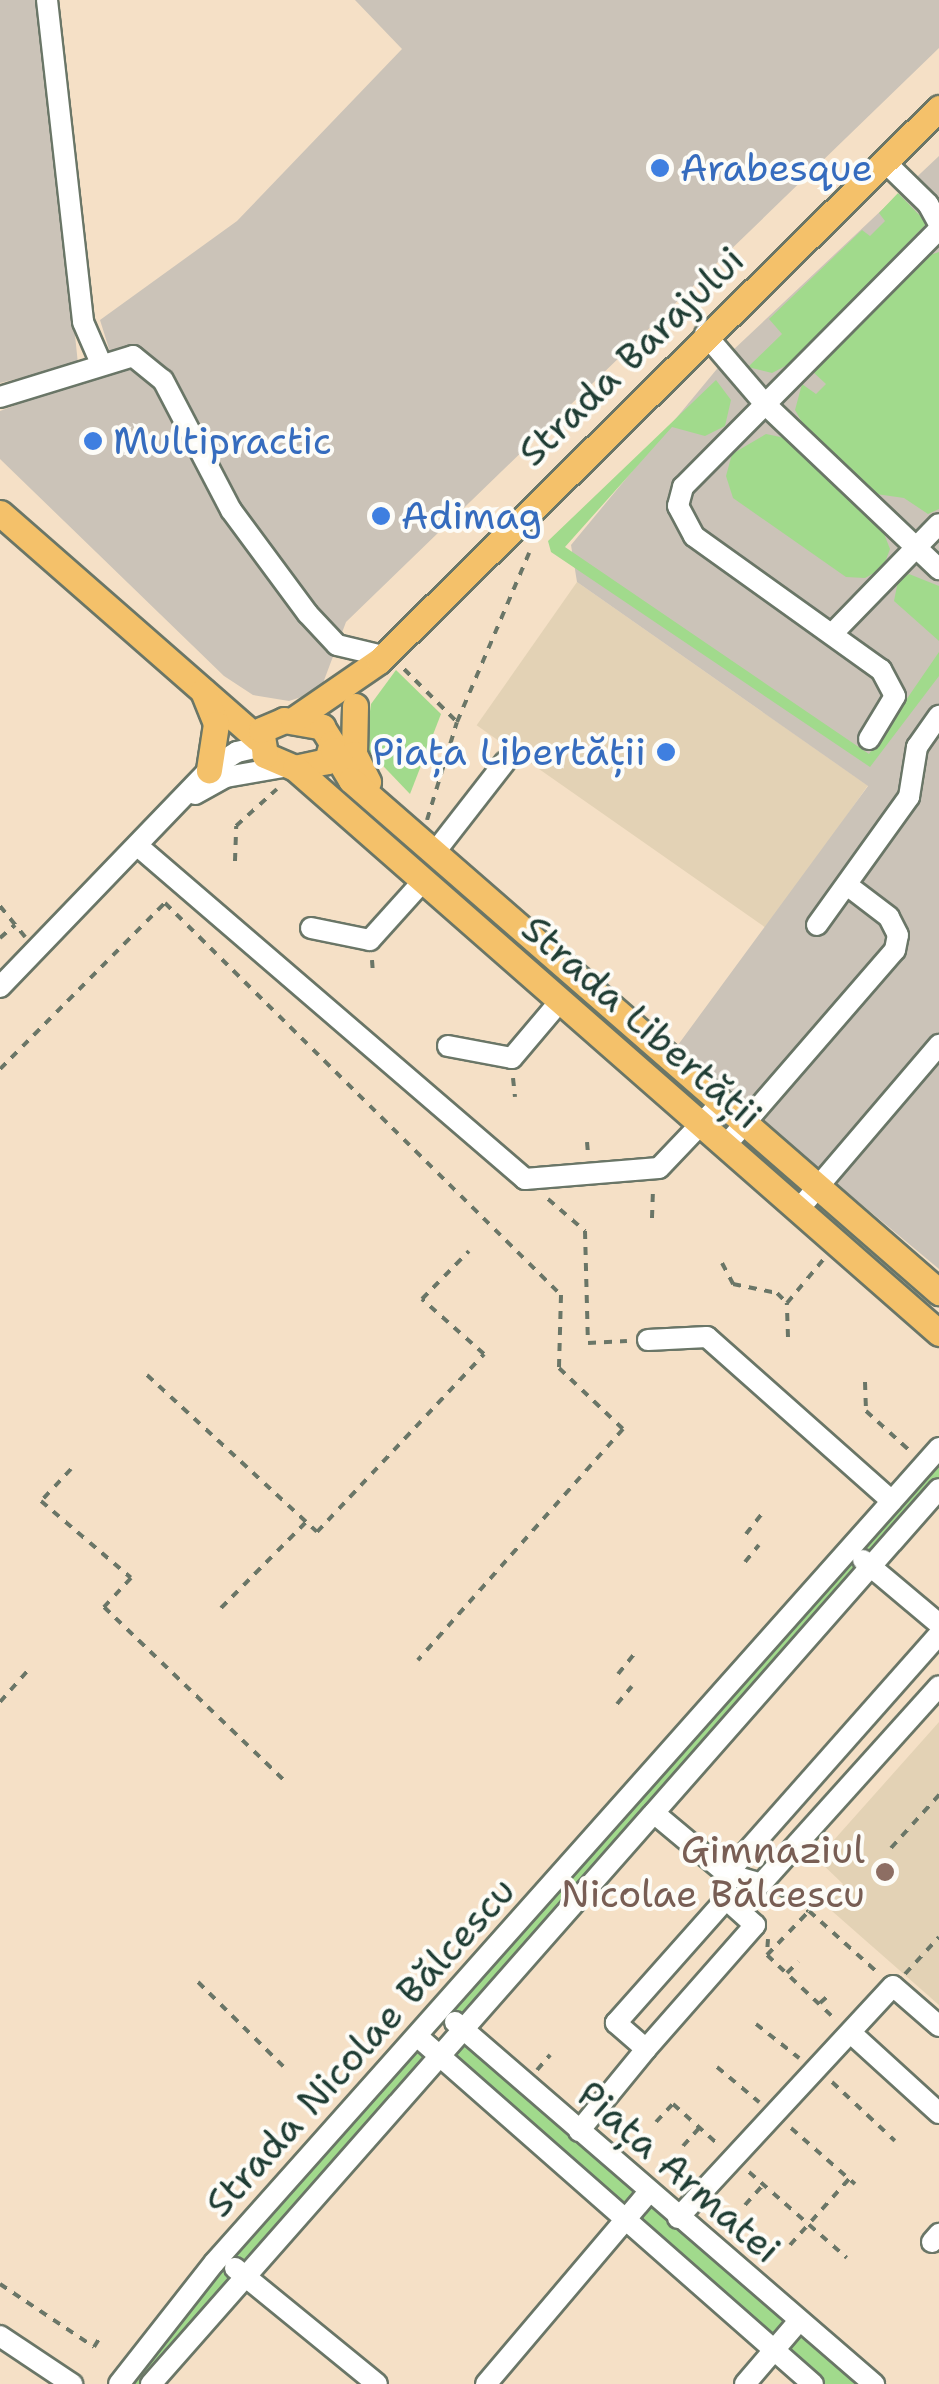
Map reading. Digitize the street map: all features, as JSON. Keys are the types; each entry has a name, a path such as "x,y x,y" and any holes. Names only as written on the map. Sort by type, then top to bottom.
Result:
{"main road":[{"name":"Strada Barajului","path":"332,746 386,660 704,334 885,162 934,121"},
{"path":"0,513 194,678 271,732 322,727 332,746 319,766 288,773"},
{"name":"Strada Barajului","path":"271,732 386,660"},
{"path":"194,678 216,724 209,770"},
{"path":"355,706 354,754 399,821"},
{"name":"Strada Libertății","path":"271,732 288,773 424,880 939,1334"},
{"name":"Strada Libertății","path":"332,746 351,780 939,1292"}],"street":[{"path":"47,0 83,322 100,361"},
{"path":"869,739 894,690 881,670 682,520 683,487 939,227 934,206 885,162"},
{"path":"704,334 765,404 939,569"},
{"path":"0,397 100,361 133,356 163,380 232,510 308,614 337,645 386,660"},
{"path":"832,634 939,524"},
{"path":"817,925 909,797 917,747 939,716"},
{"path":"0,987 189,798 209,770 271,732"},
{"path":"435,852 505,762"},
{"path":"189,798 226,777 288,773"},
{"path":"139,847 525,1179 659,1168 721,1103"},
{"path":"311,928 370,940 424,880"},
{"path":"726,1145 894,950 898,935 889,917 847,884"},
{"path":"448,1046 512,1058 561,1000"},
{"path":"799,1209 939,1045"},
{"path":"648,1340 706,1337 892,1501"},
{"name":"Strada Nicolae Bălcescu","path":"119,2384 221,2256 939,1448"},
{"name":"Strada Nicolae Bălcescu","path":"151,2384 939,1489"},
{"path":"850,1548 939,1624"},
{"path":"646,2050 616,2024 726,1899 726,1874 939,1634"},
{"path":"654,1813 726,1874 761,1884 939,1686"},
{"path":"579,2131 756,1925 726,1899"},
{"path":"678,2218 894,1986 939,2026"},
{"name":"Piața Armatei","path":"440,2009 874,2384"},
{"path":"850,2033 939,2113"},
{"name":"Piața Armatei","path":"416,2036 813,2384"},
{"path":"486,2384 649,2192"},
{"path":"221,2256 377,2384"},
{"path":"744,2384 798,2322"},
{"path":"0,2336 72,2384"}],"path":[{"path":"426,824 457,722 529,553"},
{"path":"386,660 457,722"},
{"path":"236,862 236,826 288,773"},
{"path":"0,1069 165,902 561,1295 560,1368 623,1429 418,1660"},
{"path":"0,906 28,940"},
{"path":"0,938 16,926"},
{"path":"652,1218 659,1168"},
{"path":"525,1179 585,1231 588,1343 648,1340"},
{"path":"148,1375 317,1532 484,1354 422,1299 469,1251"},
{"path":"786,1303 828,1254"},
{"path":"722,1263 733,1284 778,1294 786,1303 788,1336"},
{"path":"865,1382 866,1411 916,1457"},
{"path":"71,1470 41,1501 132,1578 104,1607 286,1782"},
{"path":"746,1534 764,1511"},
{"path":"221,1608 306,1522"},
{"path":"745,1562 759,1545"},
{"path":"618,1674 636,1652"},
{"path":"0,1702 31,1667"},
{"path":"617,1704 632,1686"},
{"path":"891,1848 939,1795"},
{"path":"770,1906 772,1890 809,1911 894,1986 939,1936"},
{"path":"766,1956 809,1911"},
{"path":"766,1956 769,1922"},
{"path":"766,1956 850,2033"},
{"path":"786,1974 798,1962"},
{"path":"198,1982 283,2066"},
{"path":"819,2004 831,1992"},
{"path":"756,2024 816,2070 895,2140"},
{"path":"530,2077 550,2056"},
{"path":"717,2067 855,2184"},
{"path":"656,2122 673,2104 847,2258"},
{"path":"682,2146 698,2128"},
{"path":"790,2245 849,2179"},
{"path":"745,2205 764,2185"},
{"path":"0,2284 94,2347 100,2336"}],"shaded area":[{"path":"0,0 40,0 78,364 0,383"},
{"path":"355,0 939,0 939,48 346,622 320,691 289,701 253,695 224,676 0,459 0,411 115,368 100,320 237,221 402,49"},
{"path":"939,156 939,1269 675,1049 868,786 577,582 571,545 731,352"},
{"name":"Piața Libertății","path":"577,582 868,786 767,929 477,725"},
{"name":"Gimnaziul Nicolae Bălcescu","path":"939,1722 939,2005 824,1904 843,1884 817,1859"}],"green space":[{"path":"898,193 927,223 791,363 772,373 748,367 782,334 769,319 862,230 870,236 885,221 879,213"},
{"path":"939,252 939,509 928,514 904,498 876,494 806,429 795,410 802,384 816,394 826,384 812,371 924,257"},
{"path":"716,380 731,400 725,426 705,436 672,427 565,547 869,754 939,652 939,676 870,767 551,552 548,541"},
{"path":"766,434 785,438 883,531 890,549 883,568 865,578 846,577 733,498 726,476 732,454"},
{"path":"909,574 939,586 939,641 894,601 898,581"},
{"path":"396,670 441,714 410,794 365,747 371,704"},
{"path":"939,1448 939,1489 463,2029 874,2384 813,2384 439,2056 462,2030 440,2009"},
{"path":"417,2036 439,2056 244,2276 139,2384 131,2384 214,2263"}],"place":[{"name":"Arabesque","path":"660,168"},
{"name":"Multipractic","path":"93,441"},
{"name":"Adimag","path":"381,516"},
{"name":"Piața Libertății","path":"666,752"},
{"name":"Gimnaziul Nicolae Bălcescu","path":"885,1872"}]}
